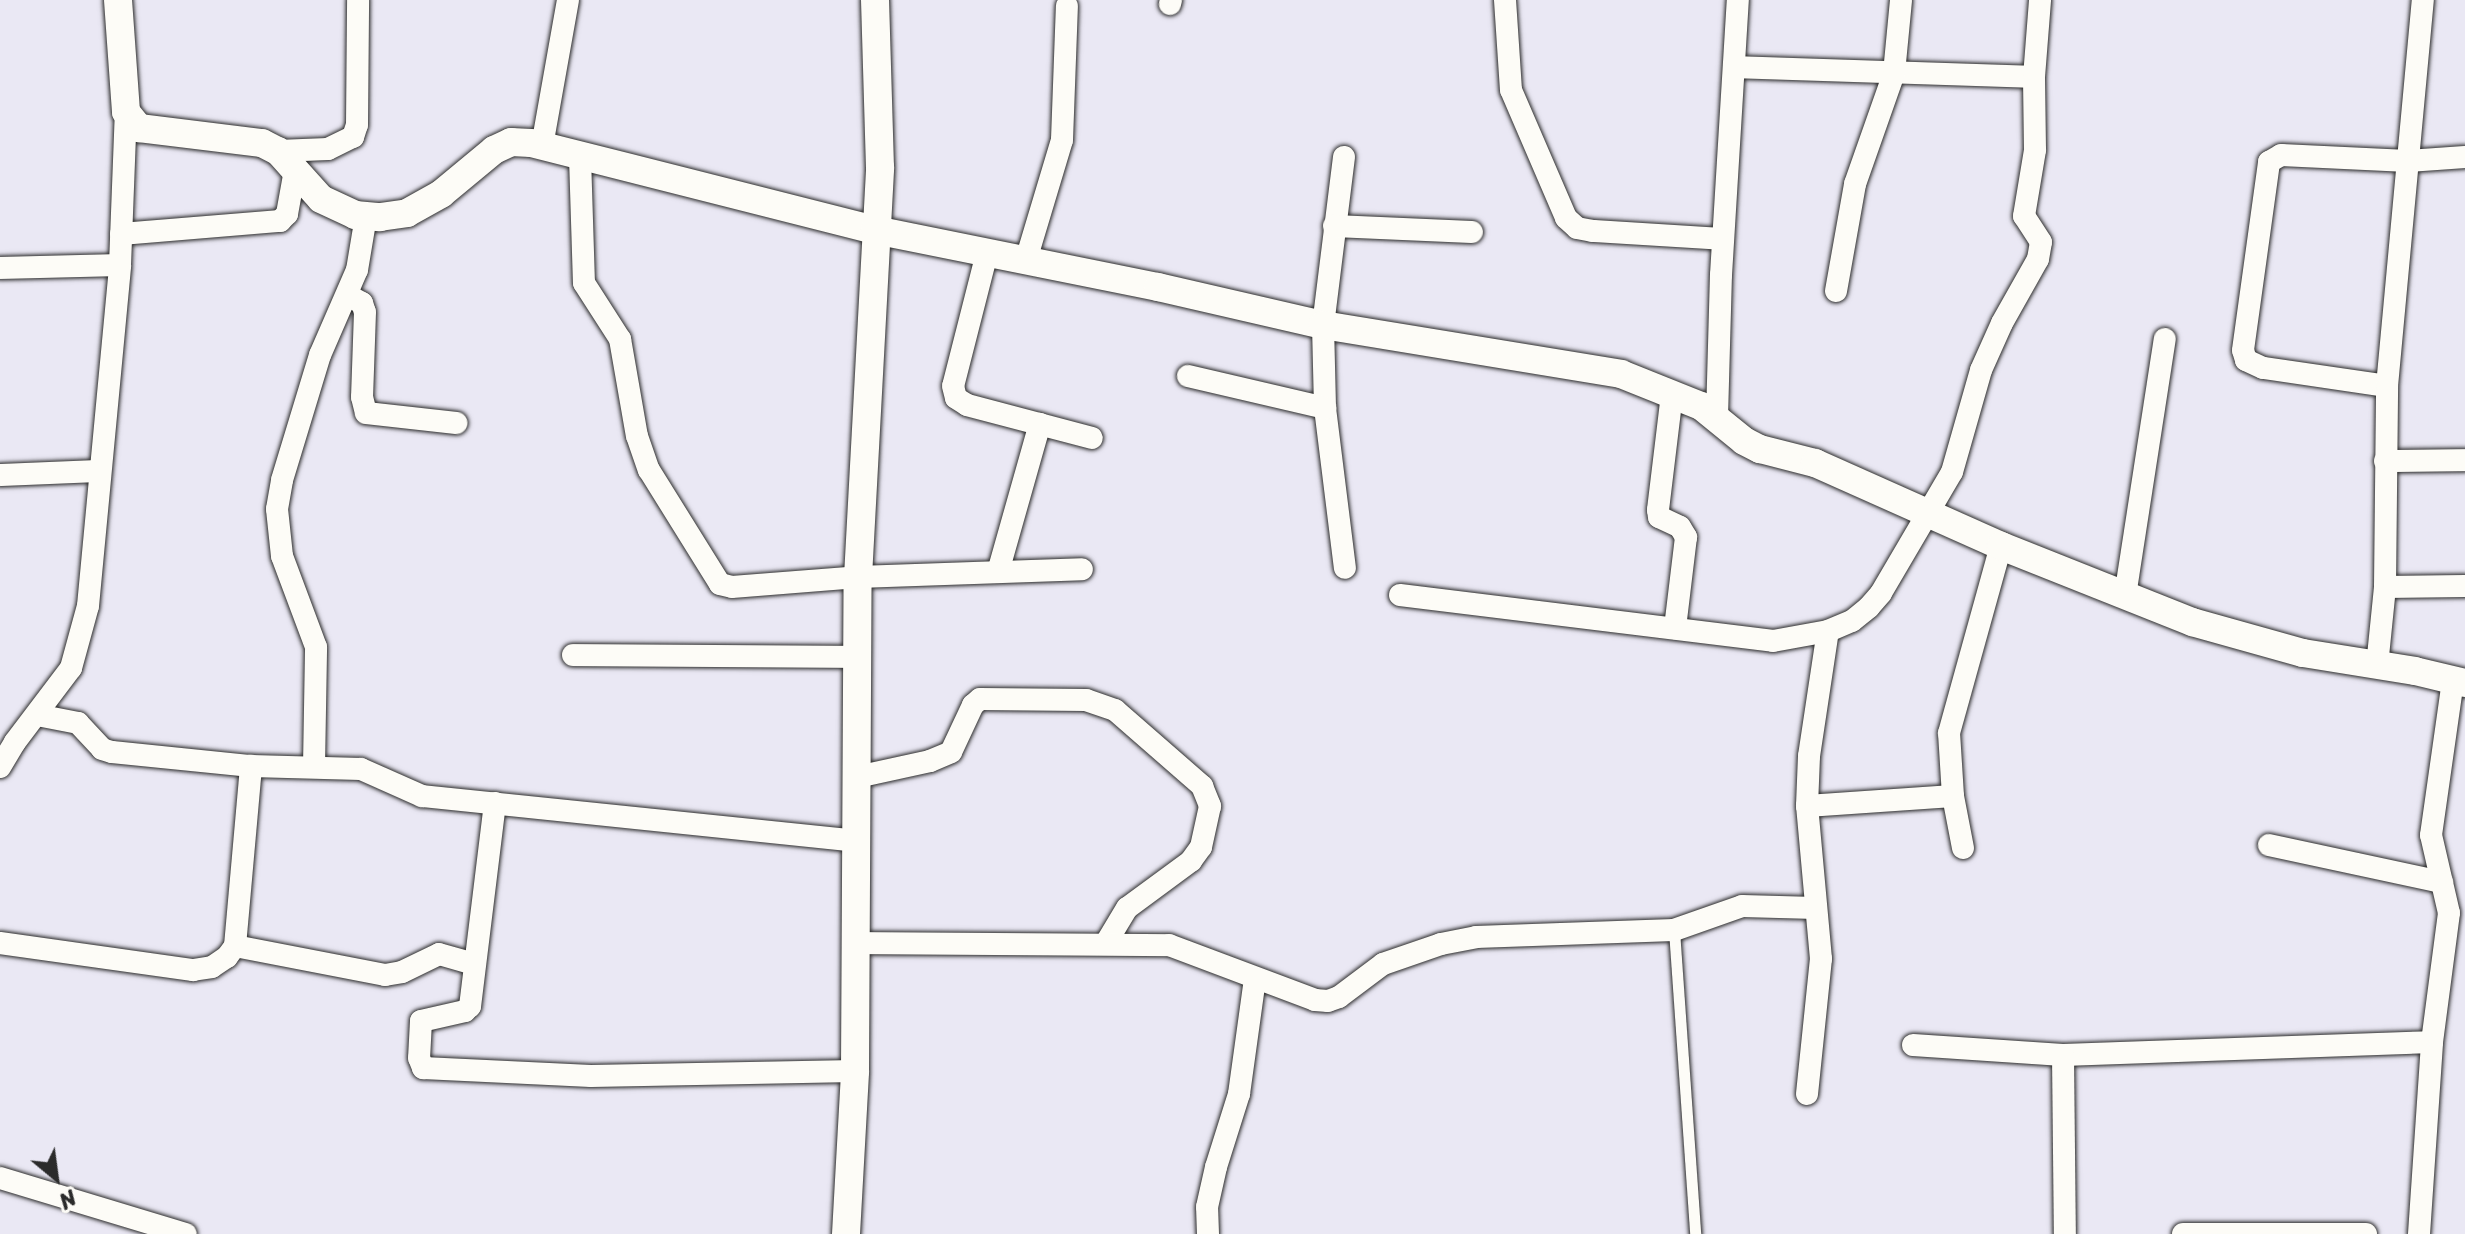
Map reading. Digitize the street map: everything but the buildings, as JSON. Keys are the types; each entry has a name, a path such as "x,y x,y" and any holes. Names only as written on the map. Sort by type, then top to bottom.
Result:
{"street":[{"path":"0,767 71,668 88,606 120,265 126,112 118,0"},
{"path":"286,160 328,149 353,137 357,125 358,0"},
{"path":"542,146 568,0"},
{"path":"846,1234 855,1071 858,577 881,126 875,0"},
{"path":"1505,0 1511,90 1566,218 1577,228 1593,231 1723,239"},
{"path":"1717,417 1723,239 1738,0"},
{"path":"1836,291 1855,184 1894,73 1901,0"},
{"path":"1400,595 1773,641 1828,631 1852,621 1881,593 1956,462 1981,370 2002,323 2038,259 2041,242 2024,216 2035,150 2034,77 2040,0"},
{"path":"2377,666 2385,587 2387,386 2423,0"},
{"path":"1026,260 1062,140 1067,6"},
{"path":"1735,67 2034,77"},
{"path":"126,112 139,128 149,131 241,138 286,160 321,199 337,208 366,216 407,213 424,205 480,158 511,142 542,146 875,230 1323,325 1621,374 1672,394 1717,417 1752,445 1815,463 2001,546 2192,622 2264,644 2459,682 2432,826 2434,853 2449,913 2432,1042 2419,1234"},
{"path":"2387,386 2263,368 2246,360 2243,350 2269,162 2281,155 2408,161 2465,157"},
{"path":"580,157 584,283 616,327 642,455 720,584 732,587 858,577 1082,569"},
{"path":"1344,157 1323,325 1325,408 1345,568"},
{"path":"121,234 280,221 287,214 286,160"},
{"path":"314,766 316,647 282,556 277,509 282,480 320,355 357,270 366,216"},
{"path":"1334,226 1472,232"},
{"path":"987,253 953,386 956,398 967,405 1092,438"},
{"path":"0,268 120,265"},
{"path":"347,295 362,303 365,312 362,397 366,413 456,423"},
{"path":"2125,596 2165,339"},
{"path":"1188,376 1325,408"},
{"path":"1672,394 1658,510 1659,517 1680,527 1686,537 1675,628"},
{"path":"998,572 1040,424"},
{"path":"2385,461 2465,460"},
{"path":"0,475 99,471"},
{"path":"1963,848 1953,796 1949,733 2001,546"},
{"path":"2385,587 2465,586"},
{"path":"1807,1094 1821,985 1807,806 1811,744 1828,631"},
{"path":"573,655 857,657"},
{"path":"857,777 930,761 951,752 973,705 980,699 1086,700 1115,710 1202,786 1210,806 1201,847 1191,861 1127,908 1106,943"},
{"path":"37,715 78,723 102,749 112,752 251,766 361,769 422,796 857,841"},
{"path":"0,943 193,970 212,967 227,957 235,946 251,766"},
{"path":"1807,806 1953,796"},
{"path":"495,803 470,1006 465,1011 421,1021 419,1058 428,1071 591,1076 855,1071"},
{"path":"2269,845 2442,882"},
{"path":"857,943 1169,945 1226,964 1255,979 1315,1000 1328,1001 1339,997 1383,964 1441,944 1476,937 1674,930 1742,906 1816,908"},
{"path":"235,946 385,975 402,972 439,954 475,964"},
{"path":"1208,1234 1207,1207 1239,1094 1255,979"},
{"path":"1913,1045 2063,1055 2432,1042"},
{"path":"2063,1055 2065,1234"},
{"path":"0,1178 186,1234"},
{"path":"2183,1234 2366,1234"}],"lane":[{"path":"1674,930 1695,1234"}]}
